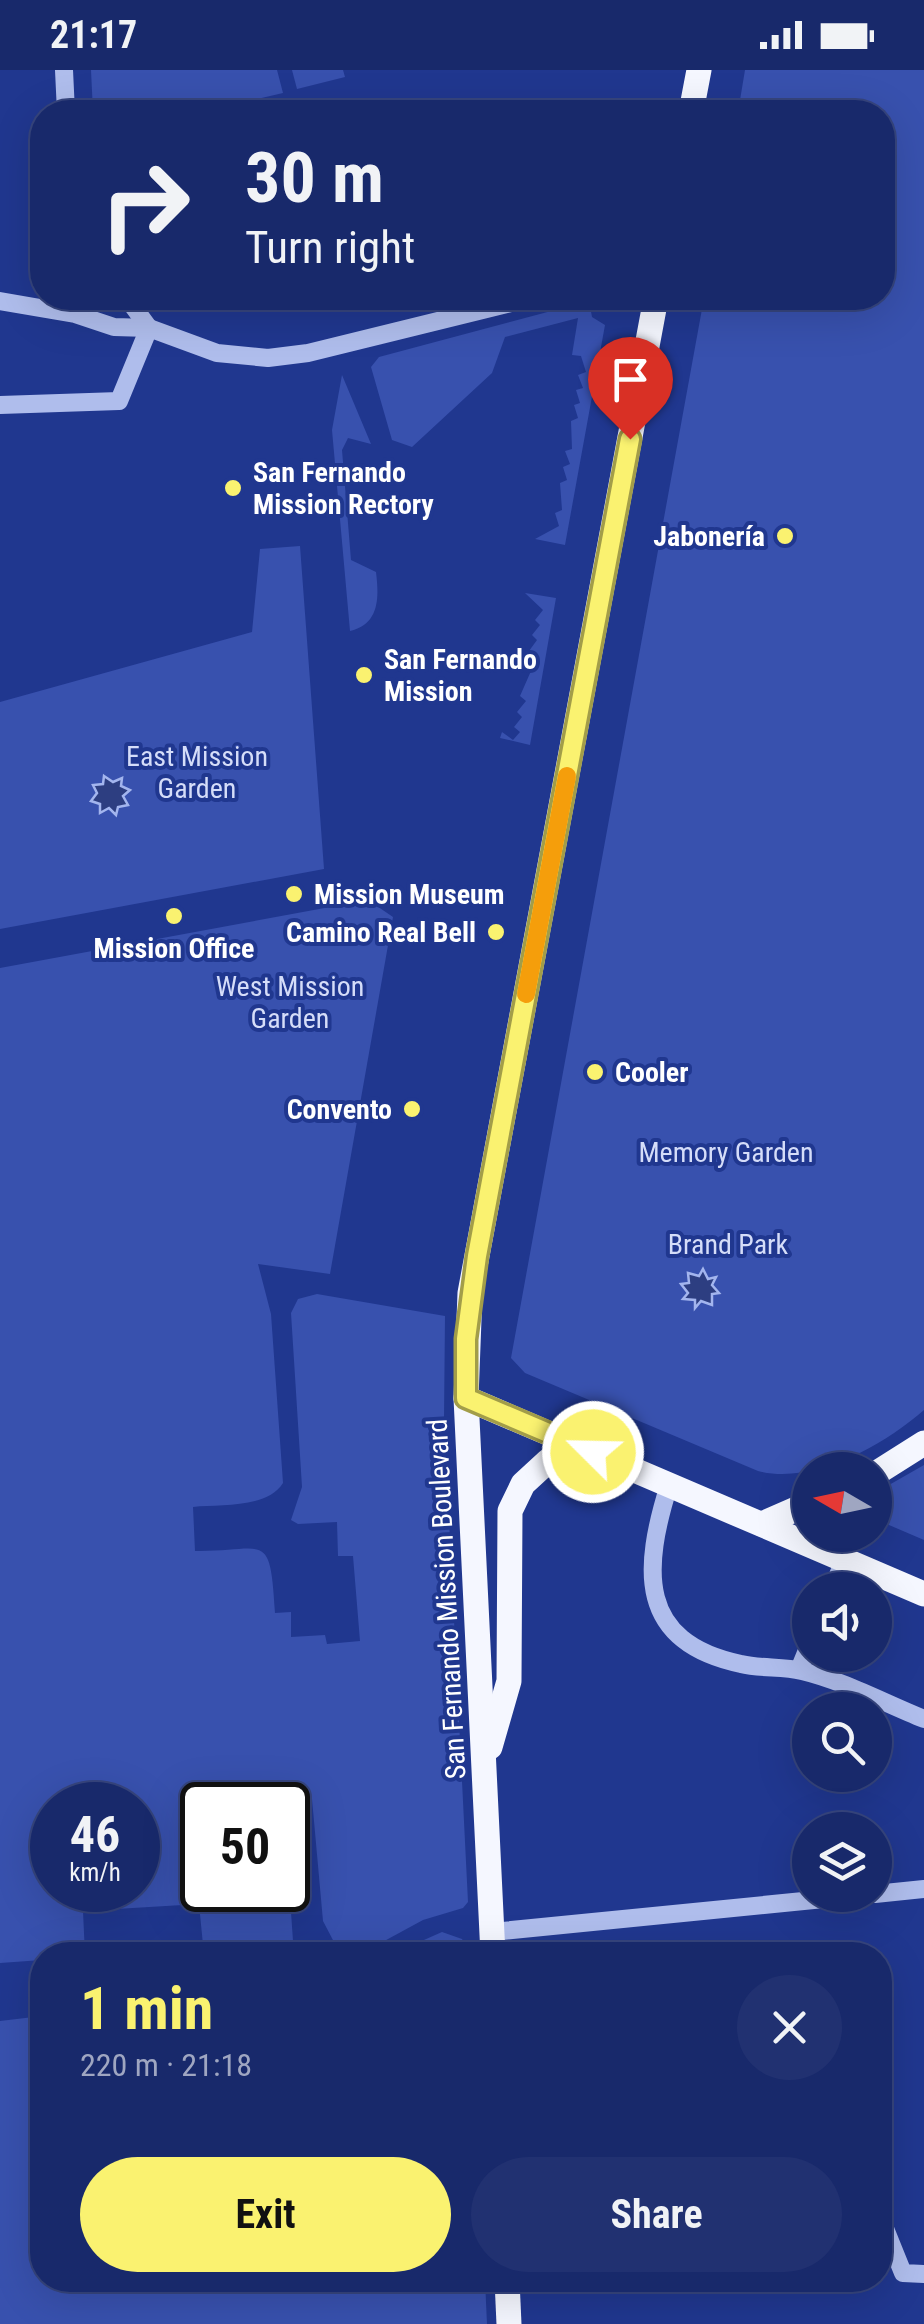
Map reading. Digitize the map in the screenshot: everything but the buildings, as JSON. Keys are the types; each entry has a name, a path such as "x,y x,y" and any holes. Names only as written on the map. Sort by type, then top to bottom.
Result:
{"main road":[{"path":"693,100 699,70"},
{"name":"San Fernando Mission Boulevard","path":"493,1942 466,1398 470,1293 654,310"},
{"path":"466,1398 924,1594"},
{"path":"892,1463 924,1443"},
{"path":"484,1766 509,1681 510,1511 522,1484 548,1461 593,1452"},
{"path":"762,1524 792,1511"},
{"path":"508,2292 509,2324"}],"lane":[{"path":"64,70 65,100"},
{"path":"0,302 30,307"},
{"path":"51,310 114,327 149,328 217,353 285,357 481,310"},
{"path":"136,310 149,328"},
{"path":"0,405 119,401 149,328"},
{"path":"669,1485 653,1538 650,1572 656,1605 671,1630 706,1654 739,1664 792,1669"},
{"path":"839,1572 844,1560"},
{"path":"804,1672 924,1720"},
{"path":"892,1892 924,1889"},
{"path":"501,1942 792,1904"},
{"path":"892,2246 903,2274 924,2274"}],"green space":[{"path":"91,70 277,70 283,93 252,100 92,100"},
{"path":"292,70 343,70 345,77 297,89"},
{"name":"Brand Park","path":"745,70 924,70 924,1410 861,1452 792,1452 792,1473 779,1474 758,1471 525,1373 511,1358 702,310 895,310 895,100 740,100"},
{"path":"555,310 591,310 592,317 605,325 565,545 535,539 559,526 555,513 562,510 560,483 567,480 563,467 570,464 565,451 572,449 571,421 578,418 574,405 580,403 576,390 583,388 578,375 586,372 581,356 572,355 578,318 505,337 492,373 412,447 392,440 371,367 379,357"},
{"path":"342,375 371,444 348,438 342,450 351,560 376,572 377,591 372,616 350,631 332,430"},
{"name":"East Mission Garden","path":"300,546 324,869 0,929 0,702 252,632 260,549"},
{"path":"525,593 556,598 530,745 500,738 502,732 513,740 520,732 514,727 522,717 517,712 526,701 520,696 531,671 526,666 534,655 529,651 537,640 532,635 540,625 535,620 543,610"},
{"name":"West Mission Garden","path":"368,900 393,917 330,1274 258,1264 271,1314 283,1483 276,1491 254,1501 193,1507 195,1551 260,1550 270,1568 275,1613 291,1612 291,1637 325,1635 327,1644 360,1641 353,1556 338,1556 337,1522 298,1524 291,1520 302,1487 291,1313 298,1299 317,1294 445,1316 444,1419 468,1902 463,1908 423,1920 383,1942 334,1942 323,1921 310,1782 180,1782 180,1905 160,1906 160,1782 30,1782 30,1912 83,1912 84,1942 30,1942 30,1961 0,1963 0,968"},
{"path":"924,1465 924,1540 892,1526 892,1483"},
{"path":"200,1912 291,1912 293,1942 203,1942"},
{"path":"442,1932 464,1942 419,1942"},
{"path":"30,2017 30,2292 486,2292 487,2324 0,2324 0,2021"}],"shaded area":[{"path":"104,776 113,782 122,778 121,786 130,790 123,796 128,805 118,807 116,815 109,808 100,813 100,804 91,801 97,793 93,785 103,784"},
{"path":"703,1269 708,1279 716,1277 712,1285 719,1293 712,1294 712,1305 701,1301 695,1308 695,1300 683,1299 688,1293 681,1284 689,1283 688,1273 699,1276"}],"slow traffic":[{"path":"526,994 567,776"}],"place":[{"name":"San Fernando Mission Rectory","path":"233,488"},
{"name":"Jabonería","path":"785,536"},
{"name":"San Fernando Mission","path":"364,675"},
{"name":"Mission Museum","path":"294,894"},
{"name":"Mission Office","path":"174,916"},
{"name":"Camino Real Bell","path":"496,932"},
{"name":"Cooler","path":"595,1072"},
{"name":"Convento","path":"412,1109"}],"route":[{"path":"593,1452 466,1398 466,1339 470,1293 630,439"}],"park label":[{"name":"Memory Garden","path":"726,1152"}]}
